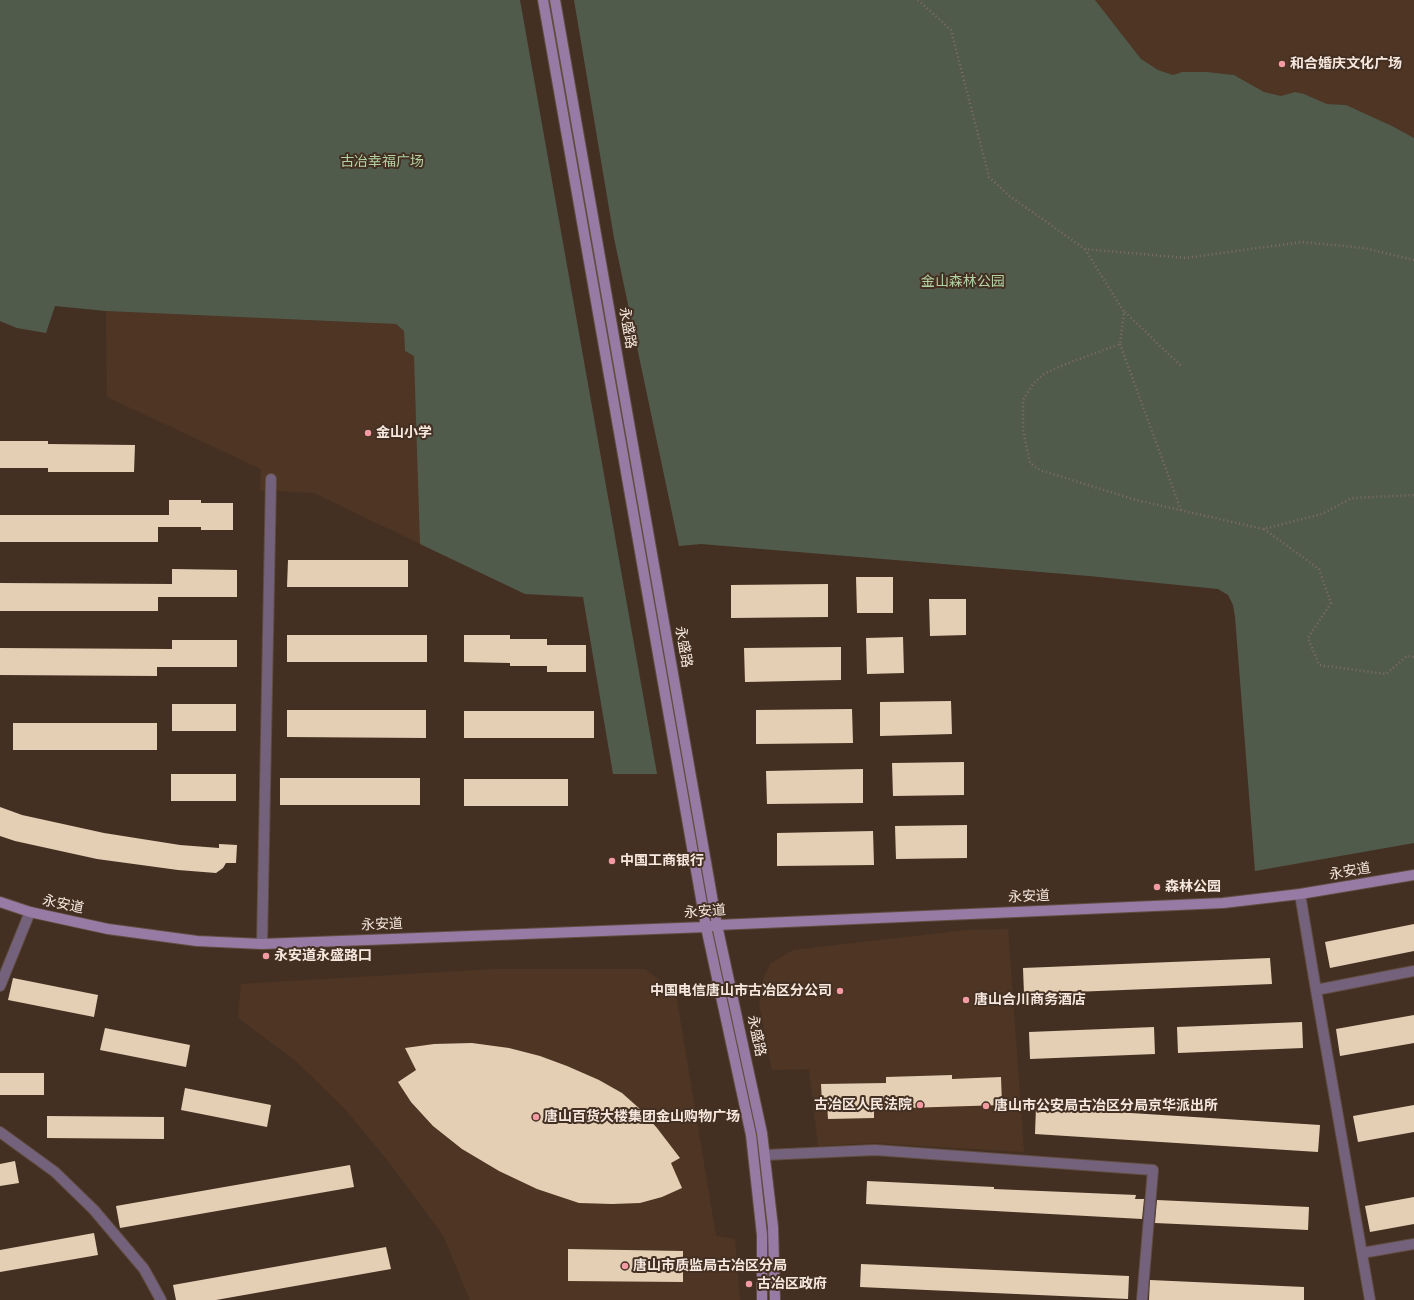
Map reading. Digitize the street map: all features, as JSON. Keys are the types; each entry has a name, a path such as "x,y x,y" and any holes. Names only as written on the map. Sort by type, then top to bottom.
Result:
{"main road":[{"name":"永盛路","path":"543,0 706,927 751,1135 762,1235 762,1300"},
{"name":"永盛路","path":"555,0 717,925 762,1133 773,1227 775,1300"},
{"name":"永安道","path":"0,902 30,912 108,929 197,941 262,944 706,927 717,925 1223,903 1300,894 1414,875"}],"street":[{"path":"262,944 272,479"},
{"path":"1300,894 1370,1300"},
{"path":"0,986 30,912"},
{"path":"1316,990 1414,971"},
{"path":"0,1132 55,1172 94,1210 144,1269 161,1300"},
{"path":"765,1155 875,1150 1153,1170 1142,1300"},
{"path":"1362,1253 1414,1244"}],"path":[{"path":"918,0 951,30 989,177 1008,195 1085,249 1124,312 1182,367"},
{"path":"1085,249 1186,258 1302,242 1364,248 1414,260"},
{"path":"1124,312 1120,344 1181,510"},
{"path":"1120,344 1063,365 1044,374 1033,384 1022,400 1022,430 1030,463 1040,470 1136,500 1263,529 1319,569 1331,603 1308,638 1319,665 1386,674 1407,656 1414,657"},
{"path":"1263,529 1322,514 1352,498 1414,495"}],"shaded area":[{"name":"和合婚庆文化广场","path":"1095,0 1414,0 1414,138 1346,105 1327,104 1304,94 1295,92 1281,96 1264,92 1234,75 1207,72 1182,72 1173,75 1158,70 1141,59"},
{"name":"金山小学","path":"106,311 395,324 404,331 405,351 414,356 525,594 314,493 260,490 261,469 107,397"},
{"path":"1008,929 1024,1152 874,1143 818,1146 809,1069 772,1070 759,1003 763,979 771,963 793,950 967,930"},
{"name":"唐山百货大楼集团金山购物广场","path":"494,969 645,969 676,994 716,1236 735,1239 740,1300 470,1300 443,1235 388,1161 346,1110 296,1061 238,1018 241,984"}],"green space":[{"name":"古冶幸福广场","path":"0,0 520,0 657,774 613,774 583,597 525,594 420,544 414,356 405,351 404,331 396,324 106,311 55,306 46,333 17,328 0,321"},
{"name":"金山森林公园","path":"574,0 1095,0 1141,59 1158,70 1173,75 1182,72 1207,72 1234,75 1264,92 1281,96 1295,92 1304,94 1327,104 1346,105 1414,138 1414,843 1255,871 1235,617 1233,605 1228,595 1218,589 1089,576 701,544 679,546 614,238"}],"building":[{"path":"0,441 48,441 48,444 135,445 134,472 48,472 48,468 0,468"},
{"path":"169,500 201,500 201,503 233,503 233,530 201,530 201,527 158,527 158,542 0,542 0,515 169,515"},
{"path":"288,560 408,560 408,587 287,587"},
{"path":"172,569 237,570 237,597 158,597 158,611 0,611 0,583 172,584"},
{"path":"856,577 893,577 893,613 857,613"},
{"path":"828,584 828,617 731,618 731,585"},
{"path":"929,599 966,599 966,635 930,636"},
{"path":"287,635 427,635 427,662 287,662"},
{"path":"464,635 510,635 510,639 547,639 547,645 586,645 586,672 547,672 547,666 510,666 510,663 464,662"},
{"path":"903,637 904,673 867,674 866,638"},
{"path":"172,640 237,640 237,667 157,667 157,676 0,675 0,648 172,649"},
{"path":"841,647 841,680 745,682 744,648"},
{"path":"951,701 952,734 880,736 880,702"},
{"path":"172,704 236,704 236,731 172,731"},
{"path":"852,709 853,743 756,744 756,710"},
{"path":"287,710 426,710 426,738 287,737"},
{"path":"464,711 594,711 594,738 464,738"},
{"path":"13,723 157,723 157,750 13,750"},
{"path":"964,762 964,795 893,796 892,763"},
{"path":"863,769 863,803 767,804 766,771"},
{"path":"171,774 236,774 236,801 171,801"},
{"path":"280,778 420,778 420,805 280,805"},
{"path":"464,779 568,779 568,806 464,806"},
{"path":"0,807 22,815 104,833 180,845 219,848 219,844 237,845 236,863 226,863 223,868 216,873 178,870 97,859 15,841 0,836"},
{"path":"967,825 967,858 896,859 895,826"},
{"path":"873,831 874,865 777,866 777,833"},
{"path":"1414,924 1414,951 1330,968 1325,942"},
{"path":"1270,958 1272,984 1024,994 1023,968"},
{"path":"13,978 98,995 94,1017 8,1000"},
{"path":"1414,1015 1414,1043 1340,1056 1336,1029"},
{"path":"1302,1022 1303,1048 1178,1053 1177,1027"},
{"path":"1154,1027 1155,1054 1030,1059 1029,1032"},
{"path":"105,1028 190,1045 186,1067 100,1050"},
{"name":"唐山百货大楼集团金山购物广场","path":"472,1043 509,1048 540,1056 599,1080 622,1093 640,1109 657,1128 680,1158 671,1163 682,1188 662,1197 640,1203 579,1203 537,1189 499,1171 462,1149 433,1126 411,1102 398,1082 416,1070 405,1048 434,1044"},
{"path":"0,1073 44,1073 44,1095 0,1095"},
{"path":"952,1075 952,1079 1001,1077 1002,1105 874,1109 874,1118 828,1119 827,1104 822,1104 821,1084 886,1083 886,1077"},
{"path":"185,1088 271,1105 267,1127 181,1110"},
{"path":"1414,1105 1414,1132 1358,1142 1353,1116"},
{"path":"1036,1107 1320,1125 1318,1152 1035,1134"},
{"path":"47,1116 164,1117 164,1139 47,1138"},
{"path":"15,1161 19,1183 0,1186 0,1164"},
{"path":"350,1165 354,1187 120,1228 116,1206"},
{"path":"867,1181 994,1187 994,1189 1136,1195 1135,1199 1144,1199 1142,1219 866,1204"},
{"path":"1414,1197 1414,1224 1370,1232 1365,1206"},
{"path":"1157,1200 1309,1207 1308,1230 1155,1223"},
{"path":"94,1233 98,1255 0,1272 0,1250"},
{"path":"386,1247 391,1269 216,1300 176,1300 173,1285"},
{"name":"唐山市质监局古冶区分局","path":"568,1249 683,1251 683,1282 568,1281"},
{"path":"861,1264 1129,1276 1128,1299 860,1287"},
{"path":"1150,1280 1304,1287 1304,1300 1149,1300"}],"place":[{"name":"和合婚庆文化广场","path":"1282,64"},
{"name":"金山小学","path":"368,433"},
{"name":"中国工商银行","path":"612,861"},
{"name":"森林公园","path":"1157,887"},
{"name":"永安道永盛路口","path":"266,956"},
{"name":"中国电信唐山市古冶区分公司","path":"840,991"},
{"name":"唐山合川商务酒店","path":"966,1000"},
{"name":"古冶区人民法院","path":"920,1105"},
{"name":"唐山市公安局古冶区分局京华派出所","path":"986,1106"},
{"name":"唐山百货大楼集团金山购物广场","path":"536,1117"},
{"name":"唐山市质监局古冶区分局","path":"625,1266"},
{"name":"古冶区政府","path":"749,1284"}]}
